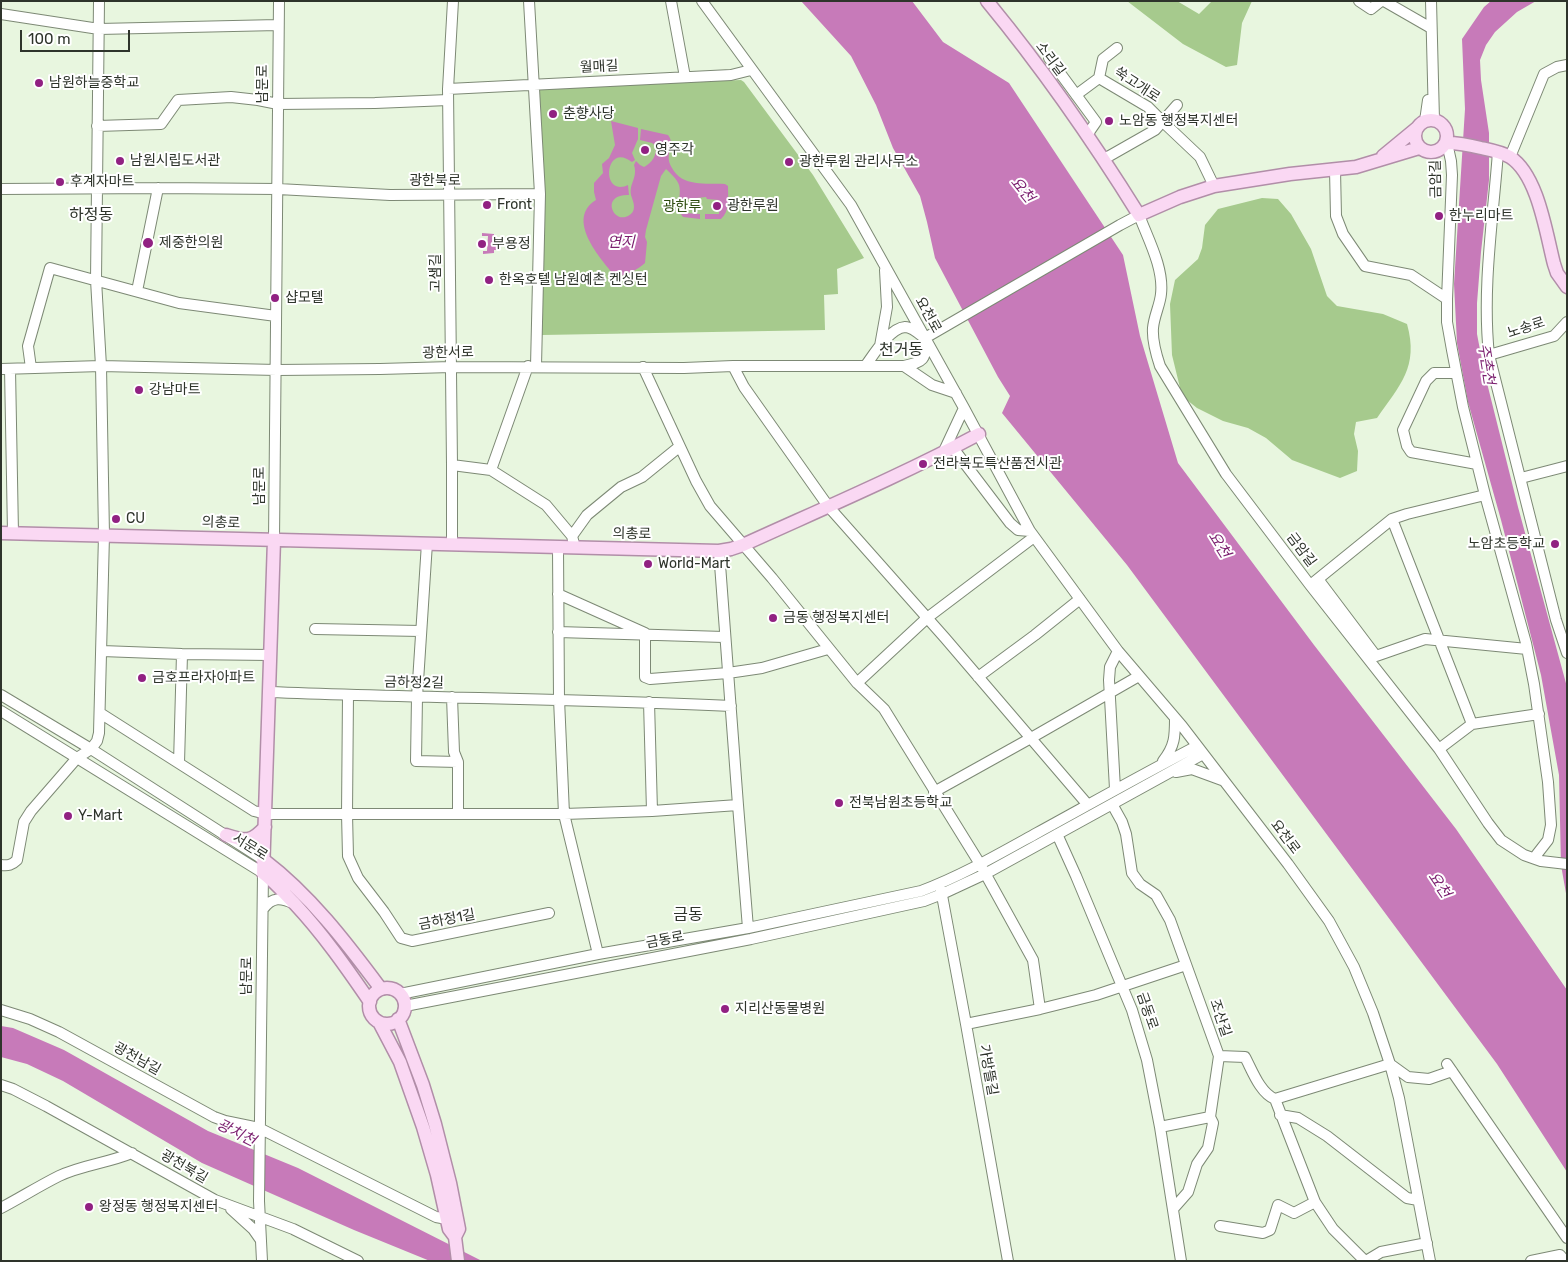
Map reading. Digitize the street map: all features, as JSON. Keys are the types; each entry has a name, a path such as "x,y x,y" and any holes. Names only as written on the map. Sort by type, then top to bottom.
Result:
{"main road":[{"name":"소리길","path":"988,1 1064,102 1104,159 1139,215"},
{"path":"1377,161 1425,123 1441,123 1445,127 1452,143"},
{"path":"1425,123 1415,138 1419,148 1423,151 1434,153 1452,143 1501,153 1527,175 1536,196 1557,273 1567,287"},
{"path":"1139,215 1180,197 1214,186 1290,174 1356,167 1419,148"},
{"name":"의총로","path":"6,532 558,548 573,542 719,551 731,549 828,506 979,434"},
{"name":"남문로","path":"264,873 274,540"},
{"path":"226,835 239,840 248,840 257,836 265,821"},
{"name":"서문로","path":"264,860 296,887 321,914 352,950 381,989"},
{"name":"서문로","path":"264,873 311,921 370,1002"},
{"path":"381,989 372,996 369,1008 379,1022 400,1062 429,1126 450,1183 460,1229 455,1238"},
{"name":"금동로","path":"381,989 392,989 403,1000"},
{"path":"379,1022 391,1023 398,1020 404,1012 403,1000"},
{"path":"398,1020 424,1085 437,1175 448,1229 455,1238 458,1261"}],"street":[{"path":"1,865 8,866 17,860 24,822 77,758 91,749 97,741 99,733 104,535 101,366 96,280 99,1"},
{"name":"남문로","path":"274,540 279,1"},
{"name":"고샘길","path":"452,544 448,89 453,1"},
{"path":"491,470 532,366 540,194 529,1"},
{"path":"671,1 685,77"},
{"name":"요천로","path":"702,1 851,204 979,434 1032,534 1118,651 1175,718 1224,780 1329,921 1358,976 1374,1012 1390,1064 1399,1098 1430,1261"},
{"path":"1359,1 1371,9 1382,1 1431,28"},
{"path":"1425,123 1432,74 1431,1"},
{"path":"1,14 99,29 278,25"},
{"path":"1076,95 1099,78 1103,59 1117,48"},
{"name":"소리길","path":"1049,58 1096,122 1087,135"},
{"path":"1567,65 1557,67 1544,74 1501,153 1487,292 1486,328 1489,355 1556,620 1567,653"},
{"name":"월매길","path":"448,89 731,75 752,70"},
{"name":"쑥고개로","path":"1099,78 1148,107 1200,157 1214,186"},
{"path":"97,126 162,124 178,100 231,97 278,104 448,100"},
{"path":"1104,159 1155,130 1177,106"},
{"name":"금암길","path":"1452,143 1447,322 1456,373 1477,464 1527,649 1534,684 1548,782 1551,825 1548,840 1537,860"},
{"path":"1334,170 1336,216 1343,234 1365,266 1411,275 1447,299"},
{"path":"137,292 158,188"},
{"name":"광한북로","path":"1,189 278,189 390,195 540,194"},
{"path":"925,338 1120,224 1139,215"},
{"name":"금암길","path":"1139,215 1161,279 1161,294 1153,333 1155,351 1160,366 1226,474 1314,582 1439,749 1501,840 1537,860 1567,864"},
{"path":"880,346 887,307 885,266"},
{"path":"30,368 28,346 50,268 179,303 276,316"},
{"name":"노송로","path":"1489,355 1554,336 1567,322"},
{"path":"866,365 880,346 903,327 914,330 925,338 926,346 920,362 904,366"},
{"name":"광한서로","path":"6,369 101,366 276,370 380,370 532,366 684,368 733,366 904,366"},
{"path":"733,366 744,386 828,506 1088,805"},
{"path":"904,366 932,385 956,393"},
{"path":"643,367 679,446 710,506 772,578 857,683 884,709 980,864 1033,960 1040,1009"},
{"name":"의총로","path":"6,369 6,532"},
{"path":"1456,373 1434,374 1426,381 1403,430 1403,435 1411,452 1477,464"},
{"path":"964,408 948,450 1010,524 1018,530 1032,534"},
{"path":"452,465 491,470 546,505 573,542 587,515 621,487 642,477 679,446"},
{"path":"1521,478 1567,466"},
{"path":"1485,495 1392,519 1314,582 1376,656 1425,639 1527,649"},
{"path":"1392,519 1472,724"},
{"path":"857,683 927,618 1032,534"},
{"path":"427,543 417,697 416,761 458,762"},
{"path":"558,548 558,699 564,814 598,954"},
{"path":"719,551 724,637 748,928"},
{"path":"558,594 645,633"},
{"path":"978,678 1080,599"},
{"path":"315,629 421,631"},
{"path":"558,632 645,633 724,637"},
{"path":"645,633 645,677 650,679 728,673 762,668 828,649"},
{"path":"102,651 270,656"},
{"path":"1115,789 1110,667 1118,651"},
{"path":"178,764 182,654"},
{"path":"934,792 1139,676"},
{"name":"금하정2길","path":"269,692 558,699 731,706"},
{"name":"서문로","path":"1,695 91,749 264,860"},
{"name":"금하정1길","path":"348,695 348,856 358,878 401,938 412,941 549,913"},
{"path":"452,697 454,752 458,762 458,813"},
{"path":"649,702 652,811"},
{"name":"서문로","path":"1,711 264,873"},
{"path":"100,713 254,811 265,821 347,814 564,814 652,811 738,805"},
{"path":"1439,749 1472,724 1539,714"},
{"path":"1160,765 1170,752 1175,738 1175,718"},
{"name":"금동로","path":"403,1000 863,915 908,905 940,889 980,864 1160,765 1200,750"},
{"name":"금동로","path":"403,1000 598,954 748,928 940,889 985,874 1166,775 1200,750"},
{"path":"1166,775 1192,769 1224,780"},
{"name":"조산길","path":"1112,804 1126,834 1132,873 1140,884 1156,895 1170,920 1218,1056 1245,1057 1262,1089 1275,1099 1315,1202 1333,1229 1365,1261"},
{"name":"금동로","path":"1057,834 1132,1010 1147,1060 1160,1127 1181,1261"},
{"name":"남문로","path":"259,1216 264,873"},
{"name":"가방뜰길","path":"940,889 1008,1261"},
{"path":"263,909 270,901 278,899 295,904"},
{"path":"966,1024 1096,995 1186,965"},
{"name":"광천남길","path":"1,1010 30,1018 59,1032 214,1116 259,1134 436,1217 447,1219"},
{"path":"1172,1209 1188,1192 1197,1164 1208,1148 1213,1123 1210,1117 1218,1056"},
{"path":"1275,1099 1390,1064 1408,1077 1429,1079 1450,1067 1567,1238"},
{"name":"광천북길","path":"1,1086 13,1089 215,1200 294,1229 358,1261"},
{"path":"1280,1115 1298,1118 1328,1136 1407,1198 1418,1200"},
{"path":"1160,1127 1210,1117"},
{"path":"1,1208 59,1176 93,1165 117,1160 132,1153"},
{"path":"1220,1226 1263,1233 1270,1230 1278,1205 1294,1213 1315,1202"},
{"path":"228,1206 253,1229 260,1239"},
{"path":"259,1216 262,1261"},
{"path":"1365,1261 1381,1252 1427,1243"},
{"path":"1531,1261 1560,1255 1565,1261"}],"green space":[{"path":"1127,1 1177,1 1199,14 1210,1 1252,1 1242,23 1237,65 1226,67 1183,44"},
{"name":"광한루","path":"741,80 813,175 864,258 837,269 838,294 824,295 825,330 542,335 545,194 539,91 542,88"},
{"path":"1262,198 1278,199 1291,214 1311,249 1327,296 1337,306 1383,314 1407,324 1411,352 1405,375 1377,418 1356,422 1354,434 1358,451 1357,471 1340,478 1292,460 1266,438 1248,428 1223,421 1197,408 1182,396 1172,355 1170,304 1175,280 1198,259 1202,248 1205,225 1218,209"}],"water":[{"name":"요천","path":"801,1 912,1 943,42 1009,83 1123,255 1140,336 1178,463 1314,645 1456,829 1567,990 1567,1172 1497,1064 1127,565 1002,413 1010,396 935,258 920,196 893,148 876,105 851,56"},
{"path":"1491,1 1536,1 1517,12 1495,32 1486,45 1480,60 1489,133 1489,180 1477,303 1477,334 1484,371 1518,507 1567,687 1567,899 1561,865 1559,775 1541,675 1468,402 1457,343 1454,284 1465,109 1462,39 1484,7"},
{"name":"연지","path":"611,121 638,128 638,139 632,153 635,160 632,162 624,158 617,158 610,167 610,180 614,185 620,187 628,185 629,195 620,196 614,199 612,203 614,213 618,216 628,216 634,210 631,187 636,161 644,167 652,161 656,153 656,146 640,140 641,129 670,137 669,163 676,174 682,178 695,183 725,184 728,186 727,208 721,219 705,219 705,214 719,214 719,200 707,199 706,197 687,199 686,213 700,214 700,219 683,217 679,209 679,185 666,169 661,176 646,230 645,263 632,272 619,276 615,276 601,259 584,228 584,217 587,208 596,200 594,183 603,173 602,164 609,158 615,145"},
{"path":"482,233 494,234 494,237 497,237 497,250 494,250 494,253 483,254 483,251 487,251 488,236 482,236"},
{"path":"1,1026 13,1028 64,1050 208,1131 298,1168 482,1261 430,1261 354,1230 202,1163 63,1081 27,1064 1,1057"}],"place":[{"name":"남원하늘중학교","path":"39,83"},
{"name":"춘향사당","path":"553,114"},
{"name":"노암동 행정복지센터","path":"1109,121"},
{"name":"영주각","path":"645,150"},
{"name":"남원시립도서관","path":"120,161"},
{"name":"광한루원 관리사무소","path":"789,162"},
{"name":"후계자마트","path":"60,182"},
{"name":"Front","path":"487,205"},
{"name":"광한루원","path":"717,206"},
{"name":"한누리마트","path":"1439,216"},
{"name":"제중한의원","path":"148,243"},
{"name":"부용정","path":"482,244"},
{"name":"한옥호텔 남원예촌 켄싱턴","path":"489,280"},
{"name":"샵모텔","path":"275,298"},
{"name":"강남마트","path":"139,390"},
{"name":"전라북도특산품전시관","path":"923,464"},
{"name":"CU","path":"116,519"},
{"name":"노암초등학교","path":"1555,544"},
{"name":"World-Mart","path":"648,564"},
{"name":"금동 행정복지센터","path":"773,618"},
{"name":"금호프라자아파트","path":"142,678"},
{"name":"전북남원초등학교","path":"839,803"},
{"name":"Y-Mart","path":"68,816"},
{"name":"지리산동물병원","path":"725,1009"},
{"name":"왕정동 행정복지센터","path":"89,1207"}],"district":[{"name":"하정동","path":"91,215"},
{"name":"천거동","path":"901,350"},
{"name":"금동","path":"688,915"}],"water label":[{"name":"주촌천","path":"1486,364"},
{"name":"광치천","path":"236,1133"}]}
